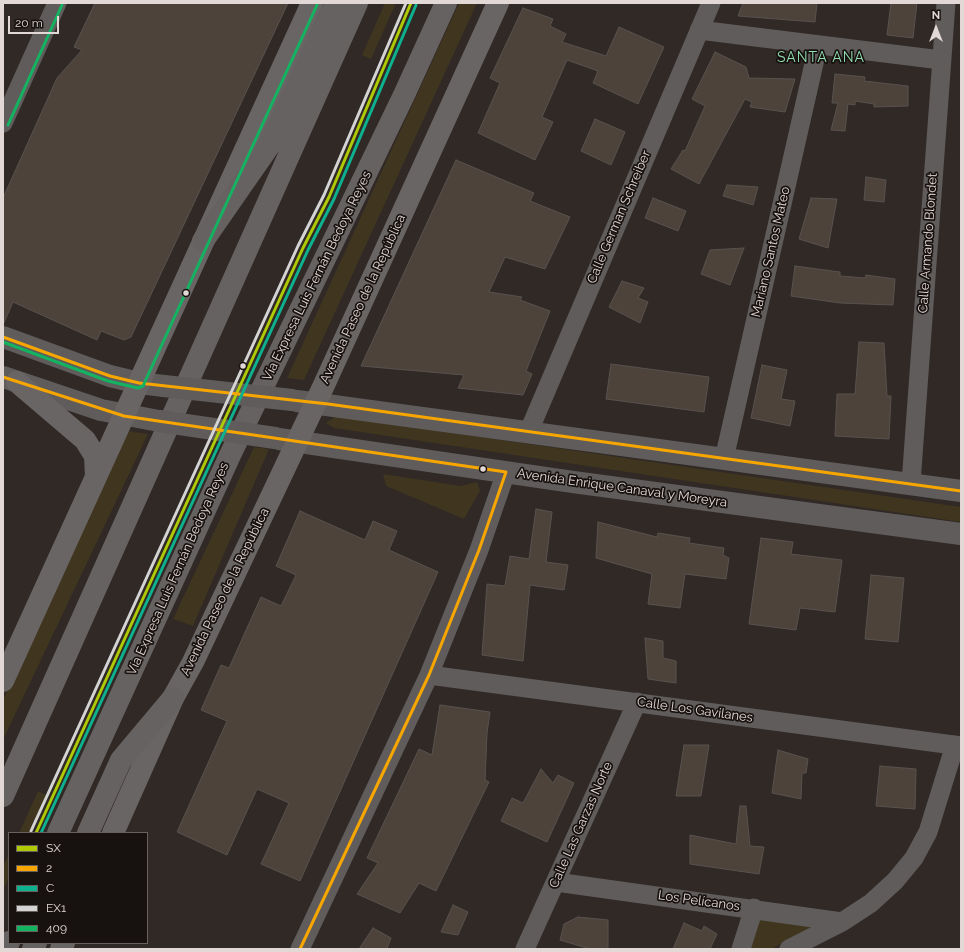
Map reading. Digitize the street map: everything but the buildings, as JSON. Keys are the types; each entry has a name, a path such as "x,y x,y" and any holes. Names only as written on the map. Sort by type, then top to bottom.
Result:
{"highway":[{"path":"203,241 269,146 336,3"},
{"path":"3,796 357,3"},
{"name":"Vía Expresa Luis Fernán Bedoya Reyes","path":"58,832 232,452 404,95 446,3"},
{"path":"88,832 122,760 173,698"}],"main road":[{"path":"3,681 312,3"},
{"name":"Avenida Paseo de la República","path":"113,832 173,698 193,662 315,403 498,3"},
{"path":"10,380 84,440 94,456 96,476"}],"street":[{"path":"3,123 57,3"},
{"name":"Calle German Schreiber","path":"529,431 711,3"},
{"name":"Calle Armando Blondet","path":"911,483 946,3"},
{"path":"699,30 818,46 941,60"},
{"name":"Mariano Santos Mateo","path":"724,459 818,46"},
{"path":"3,337 110,376 139,383 292,400 529,431 961,491"},
{"name":"Avenida Enrique Canaval y Moreyra","path":"10,380 124,416 506,472 961,534"},
{"path":"300,949 429,675 479,550 506,472"},
{"name":"Calle Los Gavilanes","path":"429,675 958,745"},
{"name":"Calle Las Garzas Norte","path":"525,949 637,702"},
{"path":"789,949 842,922 871,903 894,881 914,858 928,832 958,745"},
{"name":"Los Pelícanos","path":"556,882 754,908 842,922"},
{"path":"741,949 754,908"}],"shaded area":[{"path":"385,3 396,3 371,59 362,55"},
{"path":"459,3 477,3 304,380 287,378"},
{"path":"336,416 961,507 961,522 334,428 326,423"},
{"path":"128,431 148,434 3,740 3,700"},
{"path":"254,447 269,449 193,626 173,619"},
{"path":"383,474 461,486 477,482 480,491 464,519 386,486"},
{"path":"38,791 48,796 30,832 19,832"},
{"path":"8,856 8,879 3,890 3,866"},
{"path":"756,914 817,924 771,949 748,949"}],"transit line":[{"name":"EX1","path":"31,831 298,246 324,195 406,3"},
{"name":"SX","path":"36,832 303,248 329,197 411,3"},
{"name":"409","path":"8,125 62,5"},
{"name":"409","path":"3,342 108,381 138,388 143,386 317,5"},
{"name":"C","path":"41,832 308,250 334,199 416,5"},
{"name":"2","path":"3,337 110,376 139,383 328,404 961,491"},
{"name":"2","path":"3,377 124,416 506,472 479,550 429,675 300,949"}],"district":[{"name":"SANTA ANA","path":"821,58"}]}
